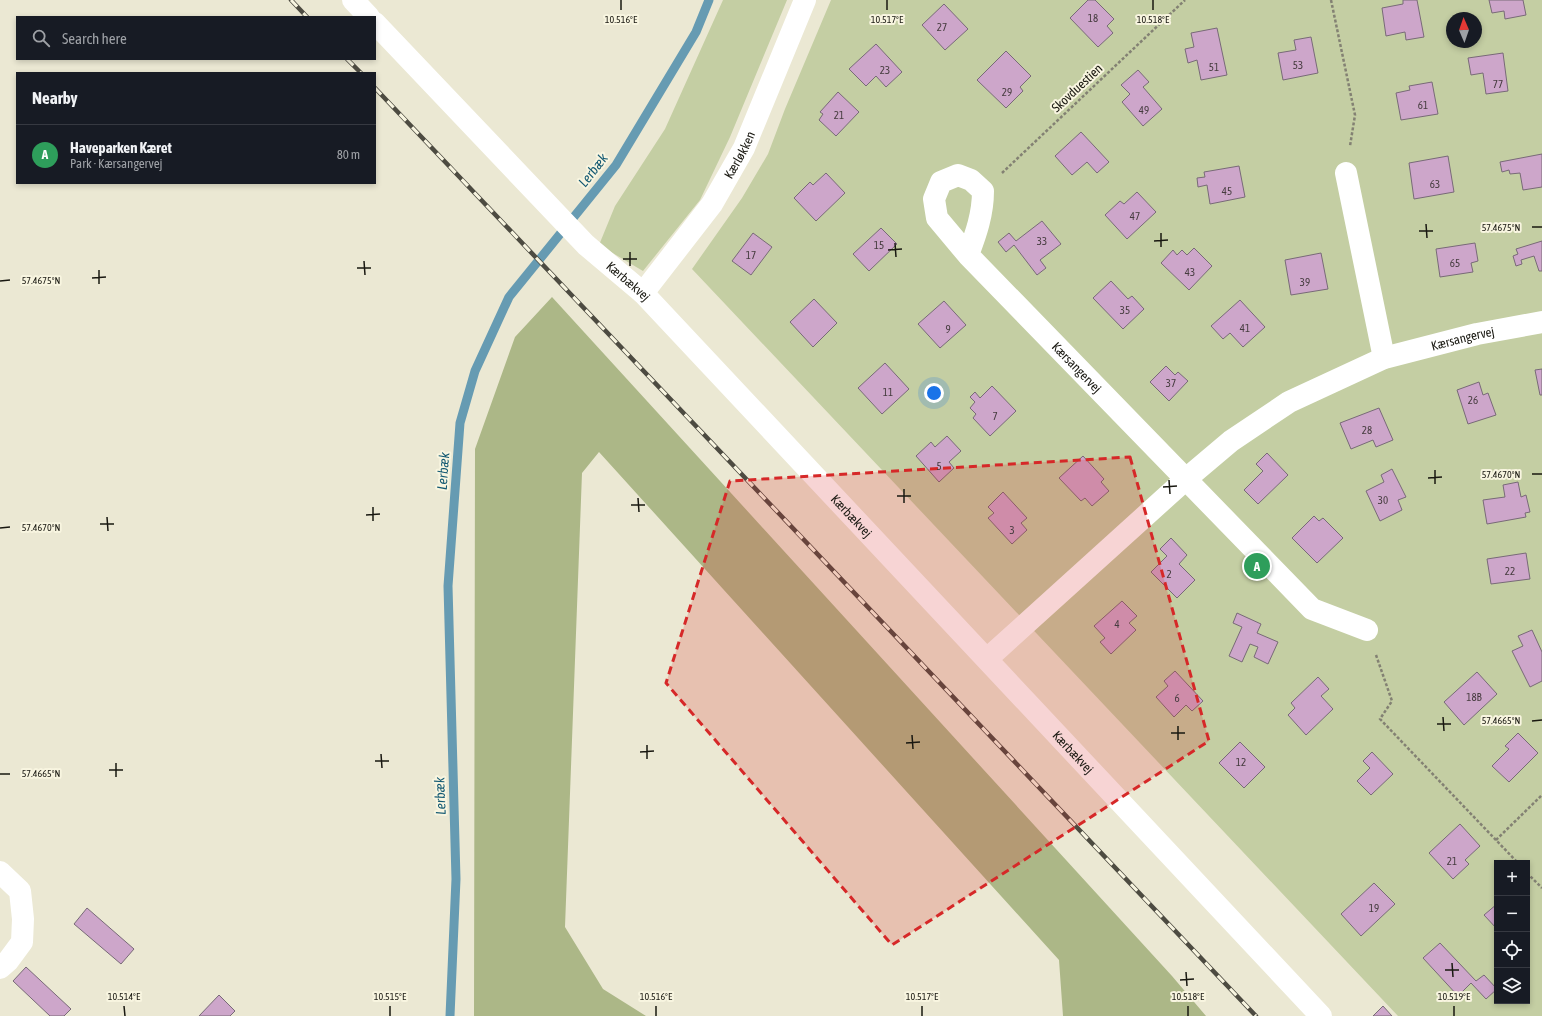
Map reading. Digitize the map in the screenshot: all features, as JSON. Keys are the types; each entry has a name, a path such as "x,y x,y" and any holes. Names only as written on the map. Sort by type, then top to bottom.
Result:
{"street":[{"path":"353,0 369,16"},
{"name":"Kærløkken","path":"643,293 712,204 744,148 805,0"},
{"name":"Kærbækvej","path":"376,24 586,245 643,293 1321,1016"},
{"path":"1346,173 1384,358"},
{"name":"Kærsangervej","path":"983,191 971,180 958,175 941,182 934,199 937,218 968,255 1312,609 1367,630"},
{"path":"968,255 977,230 983,206 983,191"},
{"name":"Kærsangervej","path":"987,659 1186,479 1231,441 1289,402 1384,358 1477,334 1542,322"},
{"path":"0,872 20,891 23,919 22,942 8,961 0,968"}],"path":[{"name":"Skovduestien","path":"983,191 1185,0"},
{"path":"1331,0 1355,115 1346,173"},
{"path":"1367,630 1392,701 1380,719 1515,860"},
{"path":"1496,840 1542,795"},
{"path":"1530,876 1542,888"}],"highlighted area":[{"path":"1130,457 1209,741 892,945 666,683 730,481"}],"green space":[{"path":"723,0 787,0 730,137 700,200 643,271 599,245 615,206 665,129"},
{"path":"831,0 1542,0 1542,1016 1398,1016 692,269 742,198 768,154 785,109"},
{"path":"552,297 1172,976 1206,1016 1063,1016 1059,960 599,452 582,473 565,927 603,989 646,1016 474,1016 475,449 515,337"}],"building":[{"path":"1088,0 1095,0 1114,19 1107,26 1113,33 1098,47 1070,18"},
{"path":"1403,0 1417,0 1424,37 1406,40 1405,32 1386,36 1382,8 1403,4"},
{"path":"1489,0 1523,0 1526,15 1505,19 1504,11 1492,13"},
{"path":"944,4 968,29 945,50 922,25"},
{"path":"1217,28 1227,75 1201,80 1197,60 1188,63 1185,49 1194,47 1191,33"},
{"path":"1311,37 1318,73 1283,80 1278,53 1296,50 1294,40"},
{"path":"876,44 902,72 886,87 876,76 866,86 849,69"},
{"path":"1006,51 1031,76 1020,87 1023,91 1006,108 977,80"},
{"path":"1503,53 1508,91 1486,94 1483,73 1471,75 1468,58"},
{"path":"1138,70 1149,82 1143,87 1162,109 1143,126 1122,102 1130,94 1121,85"},
{"path":"1432,82 1438,114 1401,120 1396,93 1410,90 1409,86"},
{"path":"838,92 859,112 836,136 819,120 823,114 820,112"},
{"path":"1081,132 1109,162 1097,173 1087,162 1072,175 1055,156"},
{"path":"1542,154 1542,187 1523,190 1520,173 1510,174 1509,170 1502,172 1500,162"},
{"path":"1448,156 1454,192 1414,199 1409,163"},
{"path":"1239,166 1245,197 1210,204 1207,185 1198,187 1197,178 1205,177 1204,172"},
{"path":"826,173 845,193 816,221 794,198 810,182 813,185"},
{"path":"1137,192 1156,212 1127,239 1105,215 1120,201 1124,204"},
{"path":"1042,221 1061,244 1040,260 1046,268 1037,275 1014,245 1006,252 998,242 1009,233 1016,241"},
{"path":"881,228 897,244 869,271 853,254"},
{"path":"753,233 772,247 751,275 732,261"},
{"path":"1542,241 1542,271 1539,271 1534,256 1521,260 1522,264 1516,266 1513,256 1518,254 1516,249"},
{"path":"1475,243 1478,261 1471,263 1473,272 1440,277 1436,249"},
{"path":"1194,248 1212,266 1189,290 1161,263 1173,250 1177,255 1182,250 1187,255"},
{"path":"1321,253 1328,289 1291,295 1285,260"},
{"path":"1111,281 1128,299 1132,296 1144,309 1123,329 1093,298"},
{"path":"814,299 837,323 813,347 790,322"},
{"path":"1240,300 1265,327 1243,347 1230,333 1223,339 1211,326"},
{"path":"944,301 966,325 940,348 918,324"},
{"path":"885,363 909,389 882,414 858,388"},
{"path":"1166,366 1175,375 1178,372 1188,381 1169,401 1150,382"},
{"path":"1542,369 1542,395 1540,395 1535,370"},
{"path":"1479,382 1483,395 1488,393 1496,415 1468,424 1457,390"},
{"path":"992,386 1016,411 990,436 973,418 976,414 970,408 975,402 970,397 975,392 980,398"},
{"path":"1379,408 1393,440 1376,447 1373,440 1351,449 1340,423"},
{"path":"947,436 961,451 949,462 954,468 939,482 916,456 931,442 935,447"},
{"path":"1267,453 1288,475 1258,504 1244,490 1263,471 1256,464"},
{"path":"1083,456 1104,479 1101,482 1109,491 1092,506 1085,498 1081,501 1059,478"},
{"path":"1392,469 1406,497 1398,500 1402,510 1380,521 1366,491 1384,482 1381,475"},
{"path":"1518,482 1521,497 1526,495 1530,512 1525,513 1526,517 1487,524 1483,500 1505,497 1503,485"},
{"path":"1003,492 1027,518 1021,523 1027,530 1012,544 988,518 994,513 988,507"},
{"path":"1314,516 1319,521 1323,518 1343,538 1317,563 1292,538"},
{"path":"1171,538 1187,555 1179,564 1195,580 1177,598 1151,572 1167,556 1160,549"},
{"path":"1526,553 1530,579 1491,584 1487,559"},
{"path":"1122,601 1137,616 1129,623 1136,630 1111,654 1100,642 1105,638 1094,626"},
{"path":"1237,613 1261,624 1257,633 1278,642 1268,664 1254,657 1258,647 1250,644 1242,662 1229,656 1242,627 1233,623"},
{"path":"1532,630 1542,652 1542,681 1530,687 1512,651 1523,646 1518,636"},
{"path":"1175,671 1203,701 1192,711 1186,705 1174,717 1156,697 1168,686 1164,681"},
{"path":"1477,672 1497,694 1464,725 1444,702"},
{"path":"1318,677 1329,689 1321,696 1333,709 1306,735 1288,715 1295,708 1291,703"},
{"path":"1518,733 1538,753 1509,782 1492,766 1509,749 1505,746"},
{"path":"1240,742 1265,767 1244,788 1219,763"},
{"path":"1372,752 1393,774 1371,795 1357,781 1370,768 1363,761"},
{"path":"1460,824 1480,846 1465,860 1469,864 1453,879 1429,853"},
{"path":"1374,883 1395,904 1361,936 1341,914"},
{"path":"1494,907 1494,926 1484,915"},
{"path":"87,908 134,949 121,964 74,924"},
{"path":"1440,943 1476,981 1484,975 1494,986 1494,992 1486,999 1471,983 1458,996 1423,958"},
{"path":"26,967 71,1009 64,1016 50,1016 13,981"},
{"path":"219,995 235,1011 230,1016 199,1016"},
{"path":"1383,1006 1392,1016 1373,1016"}],"waterway":[{"name":"Lerbæk","path":"450,1016 456,879 448,586 460,423 475,371 509,297 616,165 696,32 709,0"}],"railway":[{"path":"291,0 306,16"},
{"path":"348,60 360,72"},
{"path":"376,89 1256,1016"}],"place":[{"name":"Haveparken Kæret","path":"1257,566"}]}
